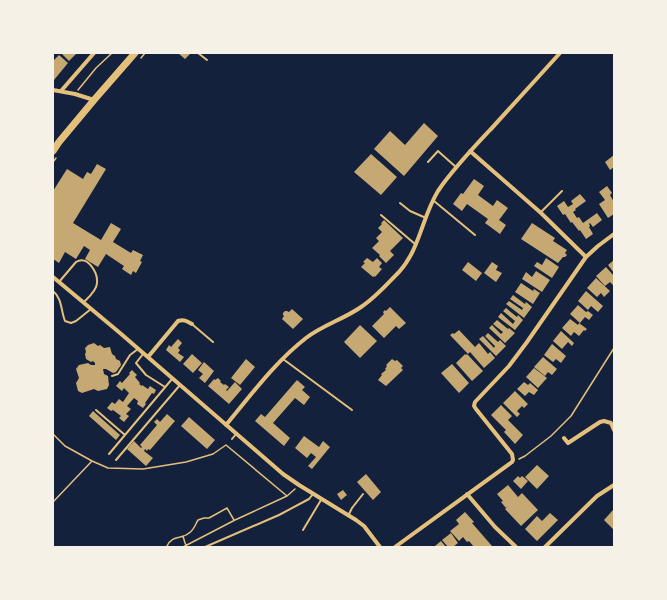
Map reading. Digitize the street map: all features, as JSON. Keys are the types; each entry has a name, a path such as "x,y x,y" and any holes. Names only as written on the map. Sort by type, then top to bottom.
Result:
{"highway":[{"path":"55,153 59,142 94,100 138,56"}],"street":[{"path":"61,91 94,53"},
{"path":"226,425 283,359 308,337 361,308 369,302 400,271 416,245 433,200 447,179 470,151 560,53"},
{"path":"53,90 75,94 94,100"},
{"path":"470,151 541,213 586,257"},
{"path":"395,547 510,464 513,460 512,454 474,406 475,402 510,366 586,257 614,234"},
{"path":"53,277 283,474 364,526 380,547"},
{"path":"148,357 178,321 185,320 192,324"},
{"path":"564,438 568,443 600,422 604,421 611,423 614,430"},
{"path":"545,547 597,496 614,485"},
{"path":"467,494 495,527 516,547"}],"lane":[{"path":"198,53 207,60"},
{"path":"428,162 438,151 457,167"},
{"path":"541,213 562,191"},
{"path":"433,200 475,234"},
{"path":"400,202 410,211 426,218"},
{"path":"381,215 416,245"},
{"path":"59,282 79,260 88,263 95,271 98,284 84,303"},
{"path":"53,291 57,294 61,303 65,321 71,323 76,321 91,309"},
{"path":"192,324 213,342"},
{"path":"112,376 118,374 130,355 138,349"},
{"path":"144,354 136,364 146,375 165,387"},
{"path":"283,359 352,410"},
{"path":"109,454 172,379"},
{"path":"116,460 180,385"},
{"path":"96,410 125,435"},
{"path":"232,439 237,434"},
{"path":"205,547 279,515 309,499 313,494"},
{"path":"348,515 363,494"},
{"path":"303,530 322,499"}],"path":[{"path":"75,94 96,68 112,53"},
{"path":"138,56 145,53"},
{"path":"53,162 55,153"},
{"path":"513,460 520,459 551,436 570,416 614,348"},
{"path":"53,434 65,446 108,468 143,469 186,462 213,454 226,445 288,496"},
{"path":"53,502 92,461"},
{"path":"183,547 234,520 288,496 299,485"},
{"path":"168,546 169,542 173,538 189,534 194,529 198,520 209,518 226,508 234,520"},
{"path":"183,536 186,545"}],"building":[{"path":"62,53 77,53 69,61"},
{"path":"178,53 189,53 190,54 185,59"},
{"path":"59,55 68,63 54,80 53,61"},
{"path":"424,123 438,136 404,176 374,149 390,131 405,145"},
{"path":"371,154 397,177 381,195 354,172"},
{"path":"614,155 614,167 610,170 605,162"},
{"path":"97,164 106,169 73,223 101,240 111,223 121,229 113,242 131,253 133,250 143,255 140,261 142,262 136,273 133,271 131,275 122,269 124,266 106,254 98,267 85,259 90,250 84,246 76,259 65,252 59,263 53,259 53,191 67,169 83,179 87,172 91,174"},
{"path":"474,179 484,186 478,195 493,206 497,200 508,208 499,220 506,225 500,234 485,223 488,219 467,204 462,211 453,204 461,193 463,194"},
{"path":"607,186 612,193 610,195 614,202 614,214 608,218 599,204 605,200 599,192"},
{"path":"580,194 586,201 573,212 577,218 579,217 583,223 597,213 602,220 593,227 590,223 589,224 593,234 586,239 565,214 563,215 557,206 564,201 568,207 573,204 571,201"},
{"path":"384,220 403,238 390,251 394,255 386,263 372,248 379,241 376,238 382,232 378,228"},
{"path":"532,223 555,238 553,241 567,250 565,253 567,255 558,263 521,239"},
{"path":"367,258 373,262 377,258 382,263 379,267 382,269 375,277 361,267"},
{"path":"546,258 559,267 552,278 534,266 537,262 542,265"},
{"path":"614,260 614,273 608,265"},
{"path":"468,262 482,273 476,281 462,270"},
{"path":"492,262 498,266 496,270 502,273 496,282 484,273"},
{"path":"606,267 614,276 613,285 610,282 605,286 596,276"},
{"path":"536,271 550,280 542,292 522,279 526,272 532,277"},
{"path":"596,278 610,291 604,297 601,293 597,297 587,288"},
{"path":"521,283 533,291 534,289 540,293 533,304 515,292"},
{"path":"586,291 603,306 598,312 591,306 588,310 578,301"},
{"path":"513,295 525,304 526,302 532,307 524,318 506,304 509,301 522,310 523,308 510,299"},
{"path":"578,305 586,312 588,311 593,315 589,320 585,317 580,323 570,314"},
{"path":"390,307 406,323 399,329 396,326 384,338 372,326 384,314 383,312"},
{"path":"506,308 517,317 518,315 523,320 515,330 498,317 501,313 513,324 515,321 503,311"},
{"path":"292,309 303,319 293,329 282,319 285,311 289,312"},
{"path":"570,319 587,329 585,331 584,330 579,336 574,332 571,336 562,328"},
{"path":"497,320 515,333 505,343 489,328 492,325 501,334 503,332 493,324"},
{"path":"360,325 377,341 360,358 344,342"},
{"path":"459,330 475,347 479,343 488,354 490,352 495,358 484,368 470,352 468,354 450,335"},
{"path":"561,331 574,343 572,346 568,342 562,349 553,341"},
{"path":"488,333 498,342 500,340 506,346 496,356 479,339 483,336 494,348 495,346 485,336"},
{"path":"178,339 182,343 178,348 180,350 178,353 184,357 180,362 166,350 169,345 171,347"},
{"path":"94,343 104,348 110,347 112,354 120,361 121,365 116,372 113,373 103,369 104,374 108,376 109,385 107,389 98,391 94,389 82,393 78,391 76,383 79,378 76,369 79,365 88,363 95,365 93,361 91,362 86,359 85,354 85,348"},
{"path":"552,344 566,356 561,363 556,359 553,362 544,355"},
{"path":"192,354 202,363 193,373 183,364"},
{"path":"465,354 467,354 483,371 472,381 456,363"},
{"path":"543,357 557,369 552,375 548,372 545,376 534,367"},
{"path":"246,359 255,367 240,385 231,378"},
{"path":"392,359 395,361 397,360 403,366 401,368 403,370 386,386 378,380 382,375 381,374 386,370 386,365"},
{"path":"204,362 214,371 205,383 199,378 203,374 198,370"},
{"path":"452,364 469,383 459,393 441,373"},
{"path":"534,368 547,378 538,388 526,377"},
{"path":"132,370 137,375 135,377 140,383 139,384 148,389 150,386 156,390 154,394 152,393 143,408 137,404 138,401 134,398 127,406 131,409 126,414 129,416 124,422 119,418 121,416 113,410 111,411 107,408 112,402 115,404 119,399 123,402 129,393 124,388 122,391 116,386 120,381 122,383"},
{"path":"218,378 221,381 220,382 229,387 226,390 227,391 235,382 242,389 229,404 208,386 214,379 215,380"},
{"path":"297,380 305,387 302,390 310,397 304,405 295,398 273,423 290,438 284,446 255,421 261,414 265,417"},
{"path":"524,382 528,385 530,383 538,390 534,395 529,392 525,396 517,389"},
{"path":"515,391 528,404 524,408 522,406 517,411 520,414 517,417 503,403"},
{"path":"501,405 512,416 508,420 523,435 515,444 504,432 506,430 491,415"},
{"path":"93,411 120,435 116,440 89,416"},
{"path":"167,414 175,421 150,450 148,449 147,451 145,449 144,451 153,458 146,466 127,449 134,441 141,448 142,447 140,445 157,425 154,422 157,419 160,422"},
{"path":"189,417 215,440 207,449 181,426"},
{"path":"304,436 319,447 323,441 330,447 312,469 308,466 316,457 311,453 307,458 295,448"},
{"path":"537,465 549,476 537,489 525,477"},
{"path":"366,474 381,492 373,500 357,482"},
{"path":"518,476 520,478 522,476 528,481 521,489 513,481"},
{"path":"508,485 518,497 522,493 538,510 521,526 505,509 511,504 506,508 501,502 503,501 497,494"},
{"path":"343,490 347,495 341,500 337,494"},
{"path":"613,510 614,528 613,529 604,520"},
{"path":"465,512 474,522 472,523 492,546 491,547 474,547 463,537 459,541 450,531 459,524 456,520"},
{"path":"550,513 558,520 537,541 525,529 537,516 542,521"},
{"path":"451,533 458,543 453,547 448,547 442,540"},
{"path":"441,541 446,547 435,546"}]}
